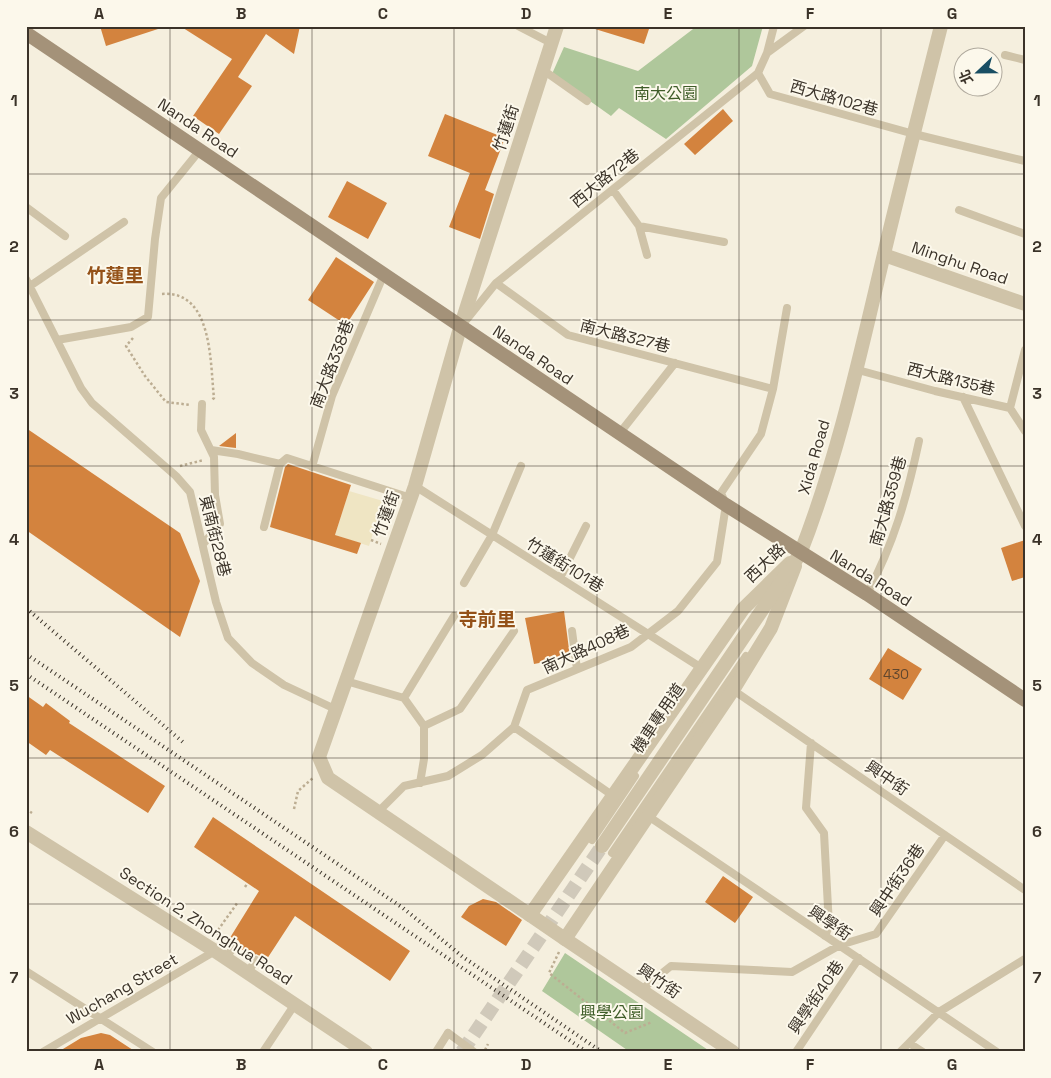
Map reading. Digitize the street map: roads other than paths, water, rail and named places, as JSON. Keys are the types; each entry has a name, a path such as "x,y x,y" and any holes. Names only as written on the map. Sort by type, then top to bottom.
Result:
{"main road":[{"name":"Nanda Road","path":"26,33 384,274 460,328 1024,700"}],"street":[{"name":"竹蓮街","path":"378,812 328,778 319,757 413,492 460,328 557,26"},
{"name":"Xida Road","path":"602,846 800,554 818,510 858,370 884,255 941,26"},
{"name":"Minghu Road","path":"884,255 1025,304"},
{"name":"西大路","path":"530,916 700,667 742,609 800,554"},
{"name":"西大路","path":"565,940 733,690 771,628 800,554"},
{"path":"378,812 530,916"},
{"name":"Section 2, Zhonghua Road","path":"26,832 248,973 366,1052"},
{"name":"興竹街","path":"530,916 733,1052"}],"lane":[{"path":"518,26 552,43"},
{"name":"西大路72巷","path":"460,328 496,283 758,73 767,53 774,26"},
{"name":"西大路72巷","path":"767,53 804,26"},
{"path":"1006,55 1025,60"},
{"path":"543,70 587,101"},
{"name":"西大路102巷","path":"758,73 770,94 914,134 1025,161"},
{"path":"57,340 131,327 148,317 155,239 161,198 200,150"},
{"path":"613,190 639,226 647,255"},
{"path":"26,207 65,236"},
{"path":"959,210 1025,234"},
{"path":"28,283 124,222"},
{"path":"639,226 724,242"},
{"name":"南大路338巷","path":"312,467 332,396 384,274"},
{"name":"東南街28巷","path":"28,283 82,388 92,403 169,470 190,492 204,543 216,602 228,638 252,662 284,685 335,709"},
{"name":"南大路327巷","path":"496,283 568,335 773,390"},
{"path":"726,505 721,494 761,434 773,390 787,308"},
{"path":"1010,408 1025,350"},
{"name":"南大路327巷","path":"619,434 675,363"},
{"name":"西大路135巷","path":"858,370 1010,408 1025,432"},
{"path":"963,397 1024,526"},
{"path":"202,406 201,430 212,454 215,495 220,524 204,543"},
{"name":"南大路359巷","path":"866,594 886,558 908,492 920,441"},
{"path":"212,454 238,454 280,464"},
{"path":"264,527 280,464 287,458 312,467 413,492"},
{"path":"464,583 492,535 521,466"},
{"name":"竹蓮街101巷","path":"413,492 492,535 700,667"},
{"name":"南大路408巷","path":"514,727 527,690 631,647 678,611 717,562 726,505"},
{"path":"560,578 586,526"},
{"name":"機車專用道","path":"602,846 736,627 742,609"},
{"path":"404,698 454,616"},
{"path":"602,846 755,643 771,628"},
{"path":"424,726 460,709 514,631"},
{"path":"572,631 577,669"},
{"path":"346,681 404,698 424,726 424,759 420,783"},
{"name":"興中街","path":"733,690 1025,890"},
{"path":"378,812 404,786 448,776 482,755 514,727 612,795"},
{"path":"811,743 806,808 824,833 829,926 825,936"},
{"name":"興學街","path":"648,816 997,1052"},
{"name":"興中街36巷","path":"641,990 671,966 792,972 840,946 876,934 945,835"},
{"path":"220,955 235,945"},
{"name":"Wuchang Street","path":"43,1052 101,1017 220,955"},
{"name":"興學街40巷","path":"796,1052 859,958"},
{"path":"900,1052 939,1012 1025,959"},
{"path":"248,973 256,960"},
{"path":"26,971 101,1017 153,1052"},
{"path":"262,1052 295,1004"},
{"path":"436,1052 448,1033 474,1052"},
{"path":"909,1043 924,1052"}],"tunnel":[{"path":"462,1052 602,846"}],"railway":[{"path":"26,608 184,743"},
{"path":"26,654 403,908 463,957 602,1052"},
{"path":"26,674 587,1052"}],"district":[{"name":"竹蓮里","path":"115,275"},
{"name":"寺前里","path":"487,619"}],"park label":[{"name":"南大公園","path":"666,93"},
{"name":"興學公園","path":"612,1012"}]}
